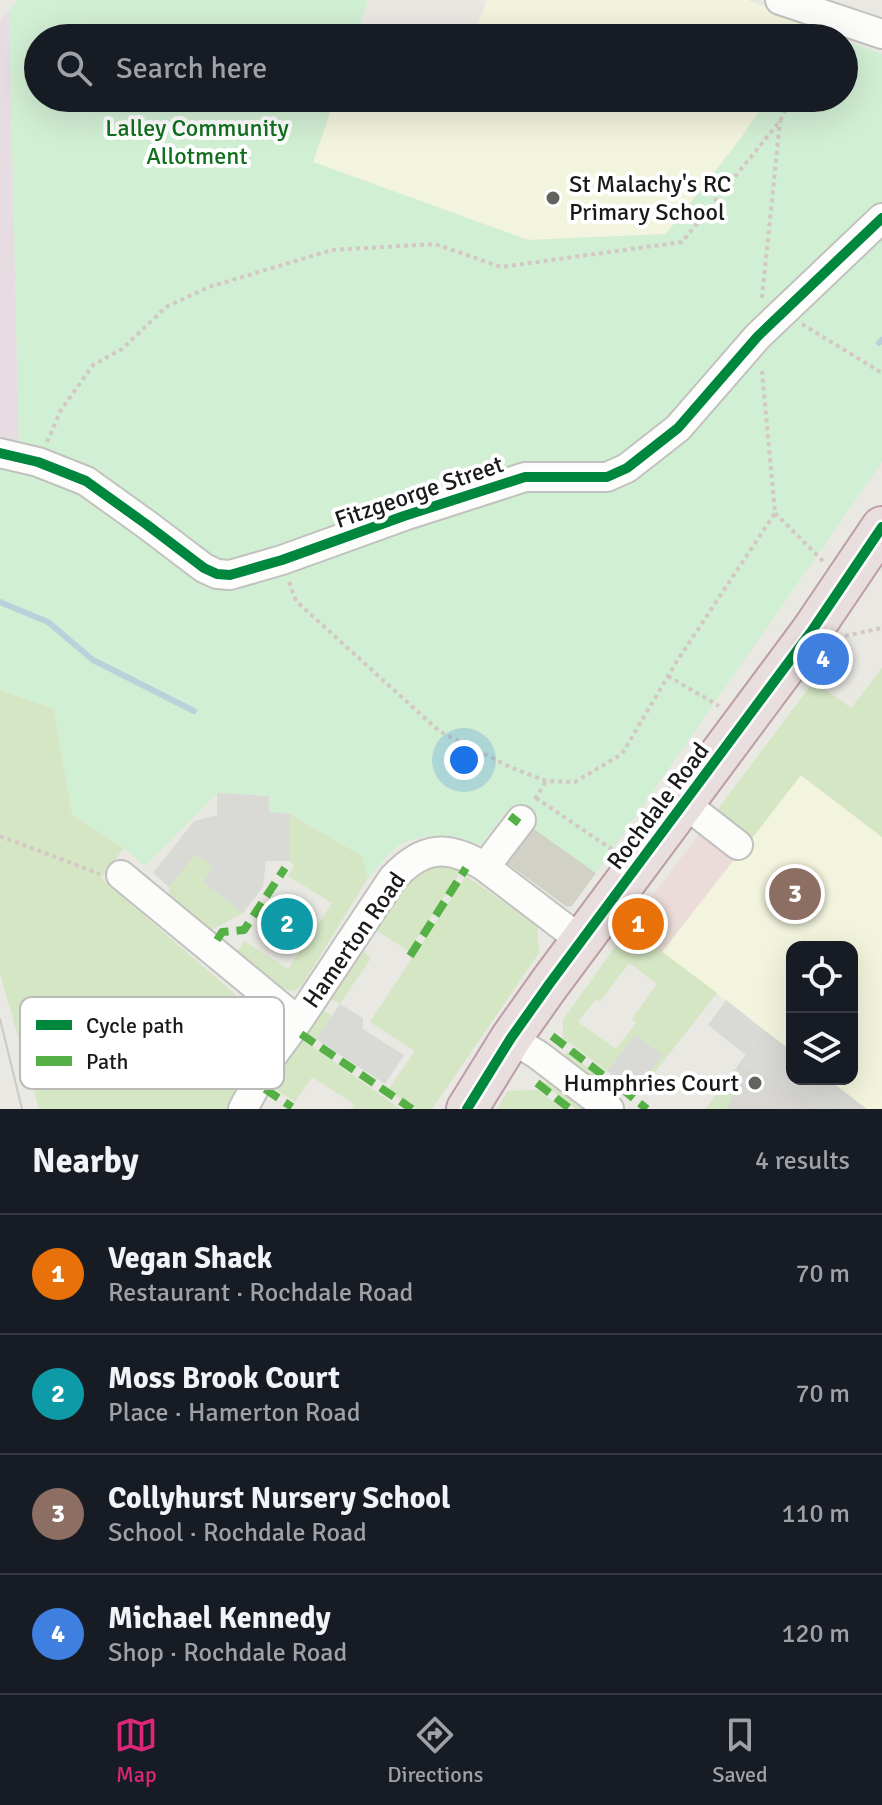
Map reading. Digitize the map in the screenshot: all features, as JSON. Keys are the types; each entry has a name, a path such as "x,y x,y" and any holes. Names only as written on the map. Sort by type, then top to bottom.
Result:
{"highway":[{"name":"Rochdale Road","path":"467,1109 511,1038 811,632 876,549"}],"street":[{"path":"780,0 826,7 882,34"},
{"name":"Fitzgeorge Street","path":"0,453 38,462 86,481 204,568 217,574 230,575 525,477 607,477 627,468 678,428 758,336 882,218"},
{"path":"684,803 738,845"},
{"path":"485,867 528,809"},
{"name":"Hamerton Road","path":"284,1040 393,878 408,862 436,852 468,857 485,867 582,941"},
{"path":"115,877 154,889 272,997"},
{"path":"284,1008 298,1021"},
{"path":"511,1038 609,1109"},
{"name":"Hamerton Road","path":"243,1109 254,1089"}],"path":[{"path":"38,462 61,410 93,365 122,349 166,307 209,287 332,250 435,244 501,267 682,242 785,112"},
{"path":"296,601 439,731 510,767 546,781 575,782 622,754 668,676 775,513 758,336 780,121"},
{"path":"783,313 882,373"},
{"path":"775,513 812,550"},
{"path":"835,638 882,628"},
{"path":"668,676 706,698"},
{"path":"528,809 637,867"},
{"path":"0,836 115,877"}],"shaded area":[{"path":"487,0 747,0 816,23 815,24 478,24"},
{"path":"9,11 19,450 0,444 0,20"},
{"name":"St Malachy's RC Primary School","path":"330,112 759,112 666,234 528,240 313,162"},
{"path":"882,668 882,837 801,775 750,841 714,814 814,681 851,708"},
{"path":"0,690 54,709 72,814 124,848 101,878 238,997 20,997 20,1043 0,974"},
{"path":"800,775 882,837 882,1109 867,1109 836,1085 858,1085 858,941 786,941 786,1046 662,952"},
{"path":"217,793 269,796 269,812 290,814 290,861 266,861 263,887 243,913 203,882 213,865 195,855 169,887 153,873 194,821 217,815"},
{"path":"290,814 362,856 368,878 302,985 295,991 283,989 237,952 244,941 288,969 332,903 288,876 294,866 290,861"},
{"path":"714,814 750,841 662,952 629,927"},
{"path":"527,823 596,873 572,906 567,907 501,859"},
{"path":"195,854 213,865 203,882 243,913 211,930 169,896 169,887"},
{"path":"433,864 449,864 462,869 409,951 377,931 377,927 407,882"},
{"path":"466,876 537,925 539,953 432,1109 416,1109 388,1090 415,1051 370,1022"},
{"path":"629,927 717,993 637,1095 621,1082 626,1075 640,1084 663,1055 635,1035 607,1071 563,1038 563,1020","holes":["629,963 657,984 632,1019 636,1023 616,1049 578,1022 596,999 600,1002"]},
{"path":"362,949 371,958 340,1004 330,998"},
{"path":"726,1000 764,1030 749,1050 764,1034 786,1050 786,1085 831,1085 853,1102 849,1109 807,1109 811,1100 738,1065 746,1055 708,1025"},
{"path":"340,1004 363,1018 363,1029 404,1055 385,1084 316,1039"},
{"path":"322,1009 332,1016 316,1039 306,1034"},
{"path":"764,1030 786,1046 786,1085 836,1085 867,1109 706,1109"},
{"path":"635,1035 663,1055 640,1085 626,1075 621,1082 607,1071"},
{"path":"302,1039 400,1109 351,1109 354,1104 312,1077 295,1102 276,1089 284,1089 284,1066"},
{"path":"567,1052 604,1080 600,1084 595,1083 561,1058"},
{"path":"734,1070 741,1073 727,1109 706,1109"},
{"path":"550,1078 589,1109 576,1109 544,1084"},
{"path":"33,1089 237,1089 227,1109 39,1109"},
{"path":"538,1090 563,1109 497,1109 508,1091"}],"green space":[{"name":"Lalley Community Allotment","path":"18,0 368,0 360,24 24,24 24,112 330,112 313,162 528,240 666,234 759,112 858,112 858,46 882,54 882,462 596,873 507,810 481,844 449,836 415,839 394,849 368,878 362,856 291,814 269,812 269,796 218,793 145,866 124,848 72,814 54,709 0,690 0,444 19,449 9,11"}],"waterway":[{"path":"879,343 882,340"},
{"path":"0,602 48,622 93,660 194,711"}],"tram line":[{"path":"0,1019 22,1109"}],"marked path":[{"path":"510,816 519,823"},
{"path":"217,940 222,932 244,930 285,868"},
{"path":"410,956 466,868"},
{"path":"301,1034 412,1109"},
{"path":"552,1036 604,1076"},
{"path":"537,1083 570,1109"},
{"path":"621,1088 647,1109"},
{"path":"265,1089 292,1107"}],"cycle path":[{"path":"0,453 38,462 86,481 204,568 217,574 230,575 525,477 607,477 627,468 678,428 758,336 882,218"},
{"path":"467,1109 550,983 811,632 882,527"}],"place":[{"name":"St Malachy's RC Primary School","path":"553,198"},
{"name":"Michael Kennedy","path":"823,659"},
{"name":"Collyhurst Nursery School","path":"795,894"},
{"name":"Moss Brook Court","path":"287,924"},
{"name":"Vegan Shack","path":"638,924"},
{"name":"Humphries Court","path":"755,1083"}]}
